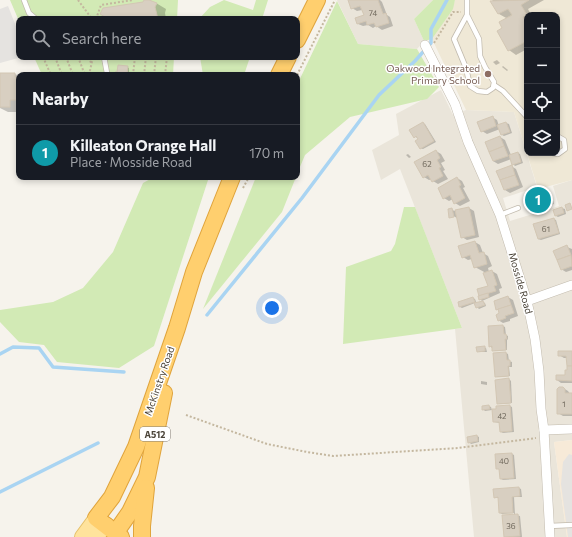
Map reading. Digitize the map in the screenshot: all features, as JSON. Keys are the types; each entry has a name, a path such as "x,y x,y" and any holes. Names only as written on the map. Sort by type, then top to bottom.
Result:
{"highway":[{"path":"300,34 317,0"},
{"path":"280,72 286,60"},
{"name":"McKinstry Road","path":"110,530 112,497 136,447 194,272 231,180"},
{"name":"McKinstry Road","path":"110,530 130,512 146,477 176,328"},
{"name":"A512","path":"142,537 146,477"}],"main road":[{"path":"82,537 110,530"},
{"path":"96,537 110,530"}],"street":[{"name":"Mosside Road","path":"428,50 454,104 468,142 500,214 527,300 535,339 539,370 541,409 545,434 550,537"},
{"path":"527,300 572,285"},
{"path":"545,434 572,429"}],"lane":[{"path":"24,0 29,13 32,16"},
{"path":"468,0 467,13 454,39 466,68 470,86 478,92 487,92 493,88 494,85"},
{"path":"467,13 479,39 480,56 494,82 494,85 503,91 524,114"},
{"path":"105,60 107,72"},
{"path":"560,138 564,140 565,149 560,153"},
{"path":"500,214 518,208"},
{"path":"549,526 572,525"}],"path":[{"path":"78,0 90,16"},
{"path":"97,16 101,6 133,0"},
{"path":"299,72 335,0"},
{"path":"428,50 453,12 467,13"},
{"path":"44,60 49,72"},
{"path":"56,60 61,72"},
{"path":"67,60 72,72"},
{"path":"79,60 84,72"},
{"path":"90,60 92,64"},
{"path":"90,72 93,60"},
{"path":"134,72 135,60"},
{"path":"144,72 146,60"},
{"path":"154,72 156,60"},
{"path":"165,72 167,60"},
{"path":"186,415 267,444 333,456 458,448 545,434"}],"shaded area":[{"path":"337,0 433,0 414,19 424,41 417,49 358,44"},
{"name":"Oakwood Integrated Primary School","path":"455,0 572,0 572,180 538,189 528,156 560,156 560,12 524,12 524,144 514,112 466,110 432,39 452,9"},
{"path":"8,6 16,26 16,59 0,63 0,9"},
{"path":"441,90 453,115 466,110 514,112 524,145 524,156 527,156 537,187 503,198 510,221 559,206 553,186 572,180 572,440 554,442 567,537 474,537 455,329 462,328 400,169 381,180 372,150 399,135 396,114"},
{"path":"572,440 572,537 567,537 554,442"},
{"path":"569,454 572,455 572,537 568,537 561,484 563,462"}],"green space":[{"path":"10,0 178,0 177,16 17,16"},
{"path":"224,0 253,10 256,0 268,0 263,16 202,16 210,7"},
{"path":"433,0 455,0 453,9 432,39 424,41 414,19"},
{"path":"337,1 358,44 417,49 439,87 427,99 350,117 305,155 300,167 300,79"},
{"path":"35,60 174,60 173,72 41,72"},
{"path":"200,60 249,60 245,72 202,72"},
{"path":"148,180 208,180 154,346 119,368 57,362 44,345 19,342 0,322 0,310 53,302 83,288 113,252 143,183"},
{"path":"255,180 295,180 282,212 203,309"},
{"path":"404,207 415,207 462,328 343,344 346,267 391,251 395,244"}],"building":[{"path":"144,0 149,0 157,3 155,7 157,16 103,16 100,14 103,8 143,2"},
{"path":"348,0 378,0 383,14 386,13 389,23 376,27 374,23 367,25 366,21 357,24 355,18 364,15 360,6 351,9"},
{"path":"529,0 521,5 525,12 523,17 524,43 508,51 497,31 502,28 499,22 512,15 508,9 498,14 490,1"},
{"path":"118,65 128,66 127,72 117,72"},
{"path":"0,73 15,73 16,100 10,100 10,107 0,107"},
{"path":"493,116 496,126 481,132 477,122"},
{"path":"423,122 434,141 420,149 415,141 418,139 416,136 414,138 409,130"},
{"path":"506,122 510,132 501,135 497,125"},
{"path":"500,136 504,146 489,152 485,142"},
{"path":"504,146 508,156 493,161 489,152"},
{"path":"436,150 440,158 437,160 441,167 439,168 443,176 432,182 428,175 423,178 414,162"},
{"path":"518,152 521,162 512,165 509,155"},
{"path":"512,165 515,175 500,180 496,171"},
{"path":"515,175 519,185 504,190 500,180"},
{"path":"457,177 461,185 459,186 465,198 454,204 450,195 443,199 438,188"},
{"path":"549,191 552,203 528,210 525,206 524,198"},
{"path":"570,203 572,209 567,211 565,205"},
{"path":"469,207 475,235 461,238 455,210"},
{"path":"562,207 564,213 555,216 553,210"},
{"path":"452,208 454,217 449,218 448,209"},
{"path":"554,218 559,233 538,239 533,224"},
{"path":"475,241 479,253 484,252 487,264 474,268 470,255 462,258 458,246"},
{"path":"567,245 571,255 557,260 553,251"},
{"path":"571,255 572,266 561,270 557,260"},
{"path":"492,270 497,285 494,286 496,291 479,296 477,289 488,286 483,273"},
{"path":"488,293 489,297 479,300 478,296"},
{"path":"508,296 511,305 496,310 494,301"},
{"path":"473,297 475,302 459,307 458,302"},
{"path":"483,301 485,305 476,308 474,303"},
{"path":"511,305 514,313 505,316 506,318 498,321 496,315 499,313 498,309"},
{"path":"503,325 504,334 506,334 507,339 505,339 506,350 492,351 492,346 489,347 488,326"},
{"path":"485,346 485,351 477,352 476,347"},
{"path":"558,351 572,351 572,366 567,366 566,356 558,356"},
{"path":"506,352 507,360 510,360 510,366 508,366 509,376 495,377 493,353"},
{"path":"567,366 572,366 572,381 556,380 556,375 565,375"},
{"path":"509,378 511,403 497,404 495,380"},
{"path":"559,387 563,387 565,389 565,393 572,393 572,414 557,414 557,389"},
{"path":"489,405 490,409 482,410 482,406"},
{"path":"510,405 512,431 500,432 499,422 493,422 492,409 496,409 496,406"},
{"path":"477,435 478,441 468,443 467,437"},
{"path":"512,453 514,478 500,479 499,469 496,469 495,454"},
{"path":"519,487 520,496 512,497 513,513 499,513 498,497 494,498 493,489"},
{"path":"518,514 520,536 504,537 502,515"}],"waterway":[{"path":"207,315 302,198 379,95 415,61 431,43 431,29 447,0"},
{"path":"0,354 13,347 39,348 53,367 124,372"},
{"path":"0,492 98,443"}],"place":[{"name":"Oakwood Integrated Primary School","path":"488,74"},
{"name":"Killeaton Orange Hall","path":"538,200"}]}
